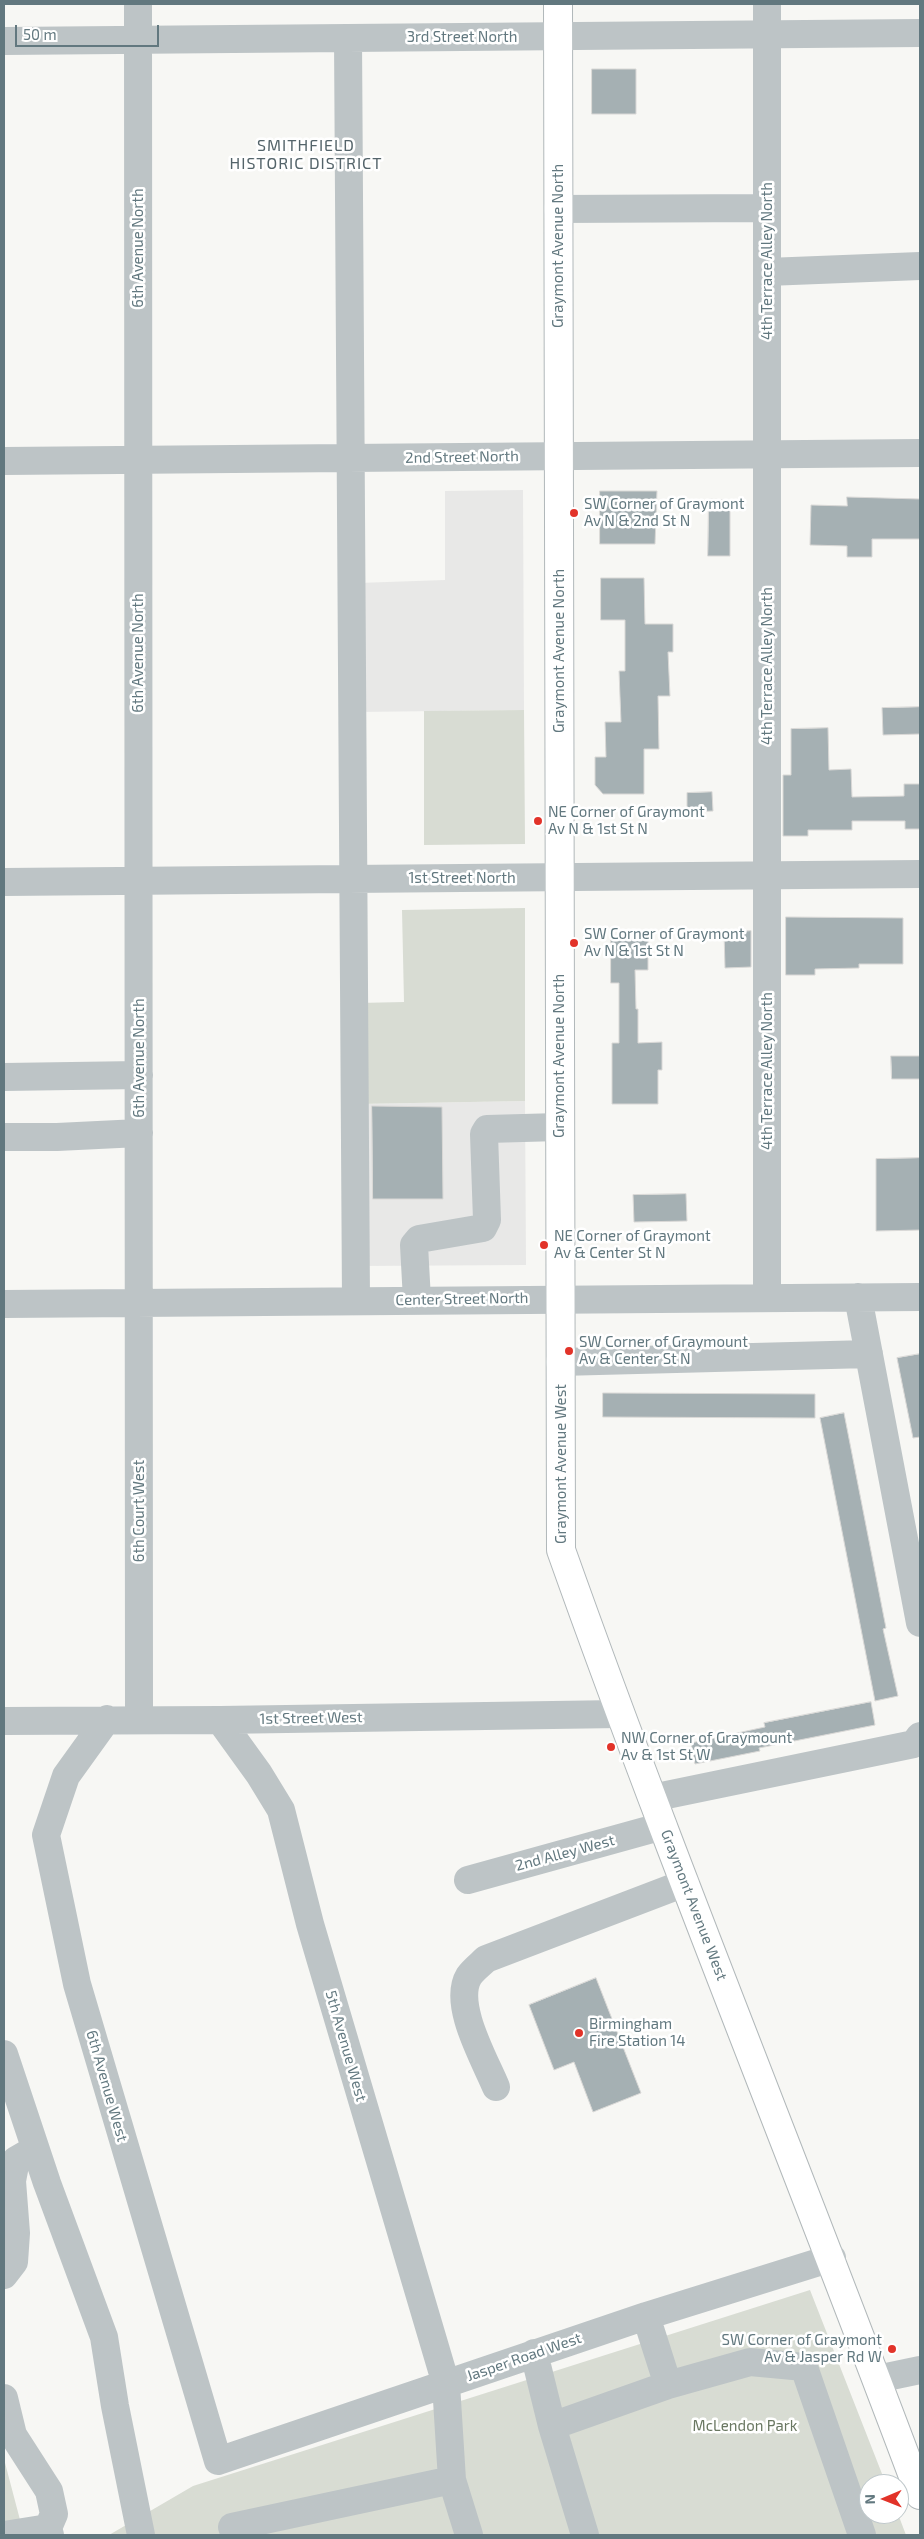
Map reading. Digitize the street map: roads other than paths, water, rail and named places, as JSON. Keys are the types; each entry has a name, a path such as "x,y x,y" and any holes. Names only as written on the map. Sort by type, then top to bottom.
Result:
{"main road":[{"name":"Graymont Avenue North","path":"558,4 560,1298"},
{"name":"Graymont Avenue West","path":"560,1298 561,1550 619,1714 832,2258 920,2495"}],"street":[{"name":"6th Avenue North","path":"138,4 138,1303"},
{"name":"4th Terrace Alley North","path":"767,4 767,1297"},
{"name":"3rd Street North","path":"4,41 920,33"},
{"path":"348,38 355,879 356,1300"},
{"path":"558,210 767,208"},
{"path":"767,272 920,266"},
{"name":"2nd Street North","path":"4,462 920,453"},
{"name":"1st Street North","path":"4,882 920,874"},
{"path":"4,1077 139,1075"},
{"path":"417,1300 414,1245 419,1239 484,1228 487,1220 484,1134 487,1129 559,1127"},
{"path":"4,1137 57,1137 139,1133"},
{"name":"Center Street North","path":"4,1304 920,1296"},
{"path":"858,1297 920,1623"},
{"name":"6th Court West","path":"138,1303 139,1719"},
{"path":"560,1362 869,1354"},
{"name":"1st Street West","path":"4,1721 619,1714"},
{"name":"6th Avenue West","path":"107,1719 66,1776 46,1835 78,1984 218,2461"},
{"name":"5th Avenue West","path":"220,1720 259,1774 281,1810 310,1924 446,2384 452,2480 469,2535"},
{"path":"652,1798 914,1744 920,1736"},
{"name":"2nd Alley West","path":"468,1880 663,1826"},
{"path":"496,2087 465,2011 465,1992 469,1976 486,1959 685,1883"},
{"path":"4,2054 36,2150 104,2337 115,2406 141,2535"},
{"path":"4,2275 14,2262 16,2233 12,2181 16,2160 36,2150"},
{"name":"Jasper Road West","path":"218,2461 534,2353 832,2258"},
{"path":"646,2316 668,2385"},
{"path":"534,2353 552,2426 585,2535"},
{"path":"552,2426 668,2385 750,2362 804,2367 862,2535"},
{"path":"877,2379 920,2370"},
{"path":"4,2398 13,2435 49,2491 54,2514 49,2532 4,2535"},
{"path":"232,2527 452,2480"}],"place":[{"name":"SW Corner of Graymont Av N & 2nd St N","path":"574,513"},
{"name":"NE Corner of Graymont Av N & 1st St N","path":"538,821"},
{"name":"SW Corner of Graymont Av N & 1st St N","path":"574,943"},
{"name":"NE Corner of Graymont Av & Center St N","path":"544,1245"},
{"name":"SW Corner of Graymount Av & Center St N","path":"569,1351"},
{"name":"NW Corner of Graymount Av & 1st St W","path":"611,1747"},
{"name":"Birmingham Fire Station 14","path":"579,2033"},
{"name":"SW Corner of Graymont Av & Jasper Rd W","path":"892,2349"}],"district":[{"name":"SMITHFIELD HISTORIC DISTRICT","path":"306,155"}],"park label":[{"name":"McLendon Park","path":"745,2426"}]}
